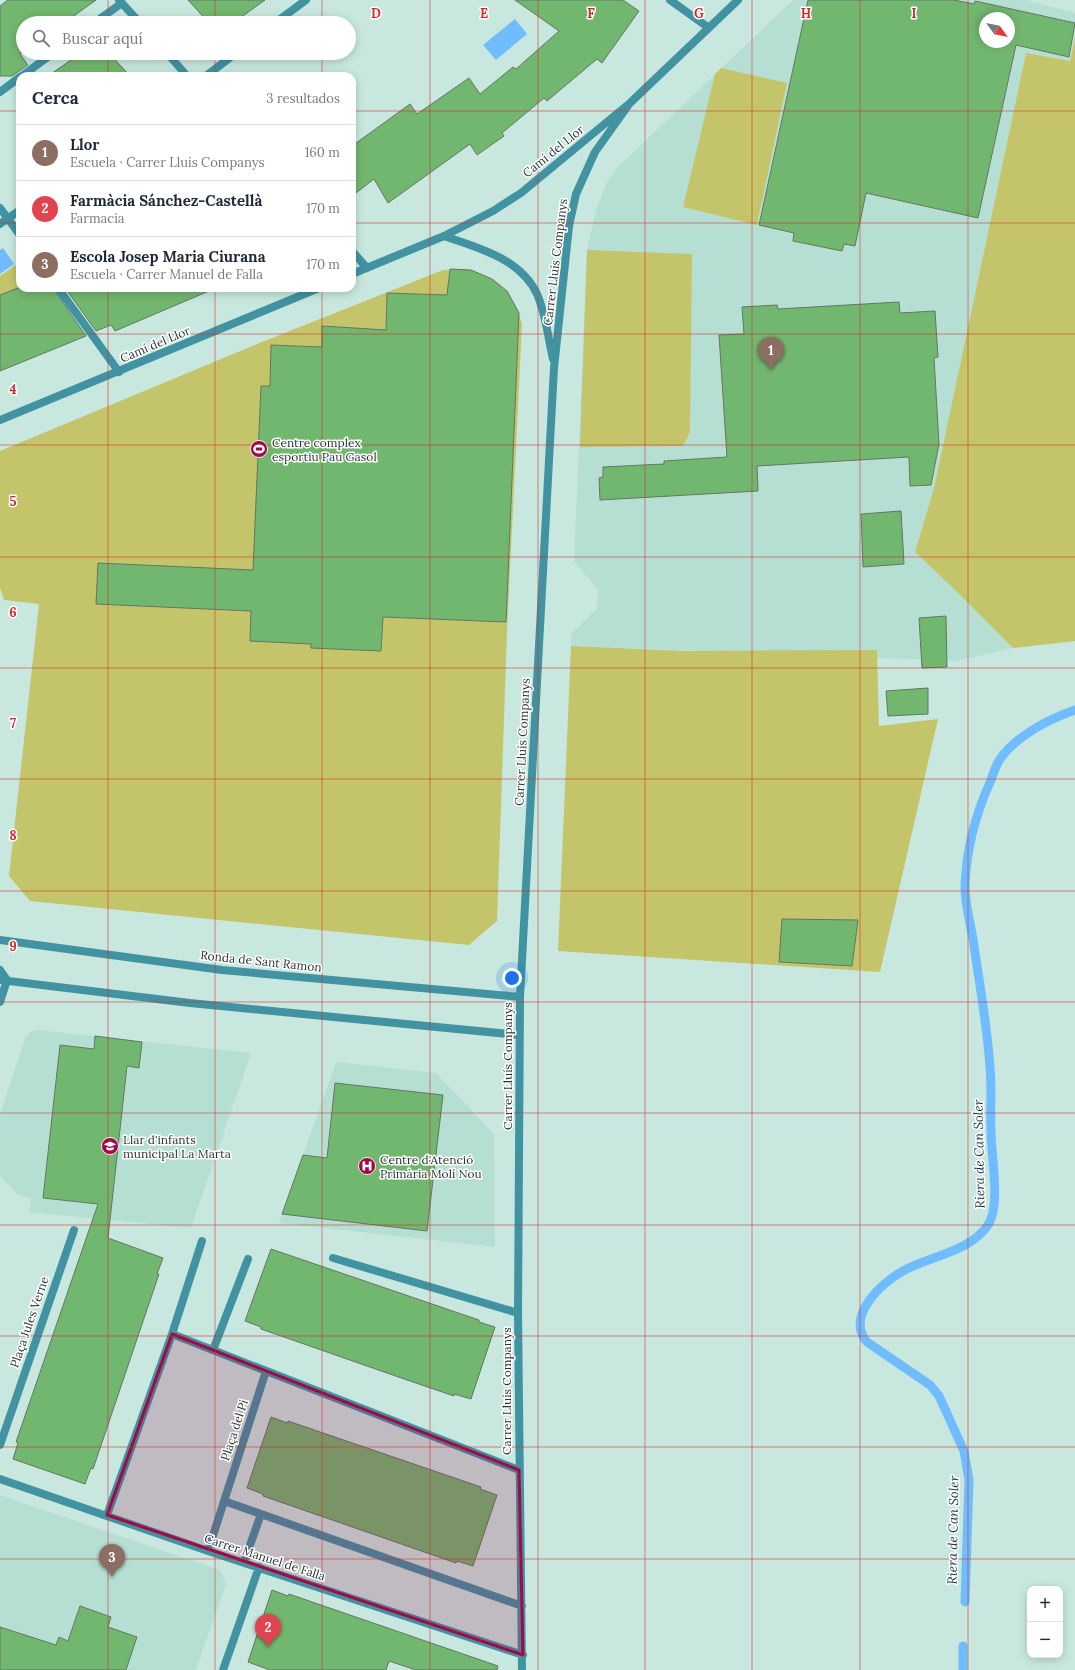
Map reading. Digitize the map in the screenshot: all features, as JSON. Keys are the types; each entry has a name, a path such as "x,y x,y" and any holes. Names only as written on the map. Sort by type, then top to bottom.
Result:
{"street":[{"path":"284,16 306,0"},
{"path":"670,0 708,28"},
{"name":"Camí del Llor","path":"356,272 444,236 492,211 521,192 630,103 738,0"},
{"path":"103,16 120,2 133,16"},
{"path":"28,72 44,60"},
{"path":"173,60 184,72"},
{"path":"211,72 227,60"},
{"path":"0,92 16,81"},
{"name":"Carrer Lluís Companys","path":"522,1670 518,1313 519,1035 554,368 569,226 576,194 595,152 630,103"},
{"path":"0,208 16,229"},
{"path":"0,224 16,213"},
{"name":"Carrer Lluís Companys","path":"444,236 501,257 519,269 530,282 537,294 543,312 554,368"},
{"path":"356,256 367,268"},
{"path":"61,292 119,372"},
{"name":"Camí del Llor","path":"0,420 309,292"},
{"name":"Ronda de Sant Ramon","path":"0,940 222,970 520,997"},
{"path":"0,970 4,980 0,1002"},
{"path":"4,980 190,1003 519,1035"},
{"name":"Plaça Jules Verne","path":"0,1445 74,1230"},
{"path":"107,1515 172,1334 202,1242"},
{"path":"333,1258 518,1313"},
{"path":"212,1350 248,1259"},
{"path":"172,1334 519,1470"},
{"name":"Plaça del Pi","path":"208,1551 266,1371"},
{"name":"Carrer Manuel de Falla","path":"0,1479 208,1551 523,1655"},
{"path":"224,1500 522,1606"},
{"path":"244,1562 261,1514"},
{"path":"224,1670 259,1567"}],"highlighted area":[{"path":"172,1334 519,1470 523,1655 107,1515"}],"shaded area":[{"path":"793,0 1026,0 1075,13 1075,38 1070,61 1026,54 934,488 915,552 1013,648 956,661 571,646 571,634 597,608 598,590 574,561 587,250 596,210 607,182 620,165"},
{"path":"1075,38 1075,641 1013,648 915,552 934,488 1026,53 1070,61"},
{"path":"721,68 787,83 757,225 683,207 715,74"},
{"path":"587,250 692,254 690,432 683,446 580,447"},
{"path":"16,265 16,289 0,295 0,276"},
{"path":"464,269 486,276 502,287 514,303 522,324 507,632 497,921 469,945 30,901 9,876 39,604 4,600 0,588 0,451 262,342 443,270"},
{"path":"571,646 685,651 877,650 879,726 938,719 880,972 558,951"},
{"name":"Llar d'infants municipal La Marta","path":"38,1030 251,1053 191,1228 29,1212 31,1199 17,1194 0,1176 0,1115 25,1038 30,1032"},
{"path":"336,1062 436,1073 494,1134 495,1247 279,1223"},
{"path":"0,1495 220,1570 226,1584 196,1670 0,1670"}],"water":[{"path":"515,19 527,34 496,60 483,45"},
{"path":"3,248 14,264 0,274 0,250"}],"building":[{"path":"8,0 96,0 74,16 16,16 16,60 24,60 28,65 12,76 0,76 0,6"},
{"path":"188,0 265,0 243,16 203,16"},
{"path":"515,0 623,0 639,11 602,63 597,59 547,101 544,98 502,133 504,136 477,155 470,144 388,203 374,179 356,193 356,143 410,104 417,114 469,78 480,94 513,67 516,69 559,31"},
{"path":"808,0 954,0 974,4 975,1 1075,23 1069,57 1016,45 978,218 866,193 855,246 844,244 842,251 793,241 794,233 759,225"},
{"path":"71,60 115,60 126,72 54,72"},
{"name":"Centre complex esportiu Pau Gasol","path":"450,269 471,270 492,279 507,291 519,313 506,622 383,617 381,651 311,648 311,644 250,641 251,611 96,604 98,563 253,570 261,386 270,386 271,345 322,347 322,326 386,330 387,293 447,295"},
{"path":"16,289 16,292 56,292 86,336 0,371 0,295"},
{"path":"68,292 207,292 115,331 111,325 96,331"},
{"path":"899,302 900,313 935,311 938,357 934,358 939,444 931,485 910,486 909,457 757,466 758,491 600,500 599,478 603,477 603,467 664,464 664,461 727,457 719,335 744,334 742,307 777,305 778,309"},
{"path":"901,511 904,564 863,567 861,514"},
{"path":"946,616 947,667 922,668 919,618"},
{"path":"928,688 928,714 888,716 886,691"},
{"path":"782,919 858,920 852,966 779,962"},
{"path":"95,1036 142,1042 139,1068 127,1066 108,1238 163,1258 157,1274 159,1274 93,1469 91,1468 85,1484 13,1459 18,1443 16,1442 98,1204 43,1198 60,1045 94,1049"},
{"name":"Centre d'Atenció Primària Molí Nou","path":"335,1083 443,1095 427,1231 282,1214 303,1155 327,1158"},
{"path":"271,1249 479,1320 479,1322 495,1327 471,1399 454,1394 454,1396 410,1381 261,1329 261,1327 245,1321"},
{"path":"271,1417 287,1423 288,1421 481,1487 480,1489 497,1495 473,1566 457,1561 456,1563 263,1496 263,1494 247,1488"},
{"path":"272,1590 288,1596 289,1594 498,1666 497,1670 416,1670 389,1661 386,1670 270,1670 248,1662"},
{"path":"80,1606 111,1617 108,1627 137,1637 126,1670 0,1670 0,1627 56,1645 59,1637 68,1641"}],"waterway":[{"name":"Riera de Can Soler","path":"965,1602 969,1480 964,1451 939,1396 930,1385 867,1342 861,1332 860,1322 868,1302 876,1292 894,1276 971,1241 988,1225 992,1216 995,1193 991,1131 991,1075 983,1003 966,899 965,887 967,859 976,819 1000,759 1015,743 1034,729 1044,723 1075,710"},
{"name":"Riera de Can Soler","path":"963,1646 963,1670"}],"place":[{"name":"Llor","path":"771,370"},
{"name":"Centre complex esportiu Pau Gasol","path":"259,449"},
{"name":"Llar d'infants municipal La Marta","path":"110,1146"},
{"name":"Centre d'Atenció Primària Molí Nou","path":"367,1166"},
{"name":"Escola Josep Maria Ciurana","path":"112,1577"},
{"name":"Farmàcia Sánchez-Castellà","path":"268,1647"}]}
